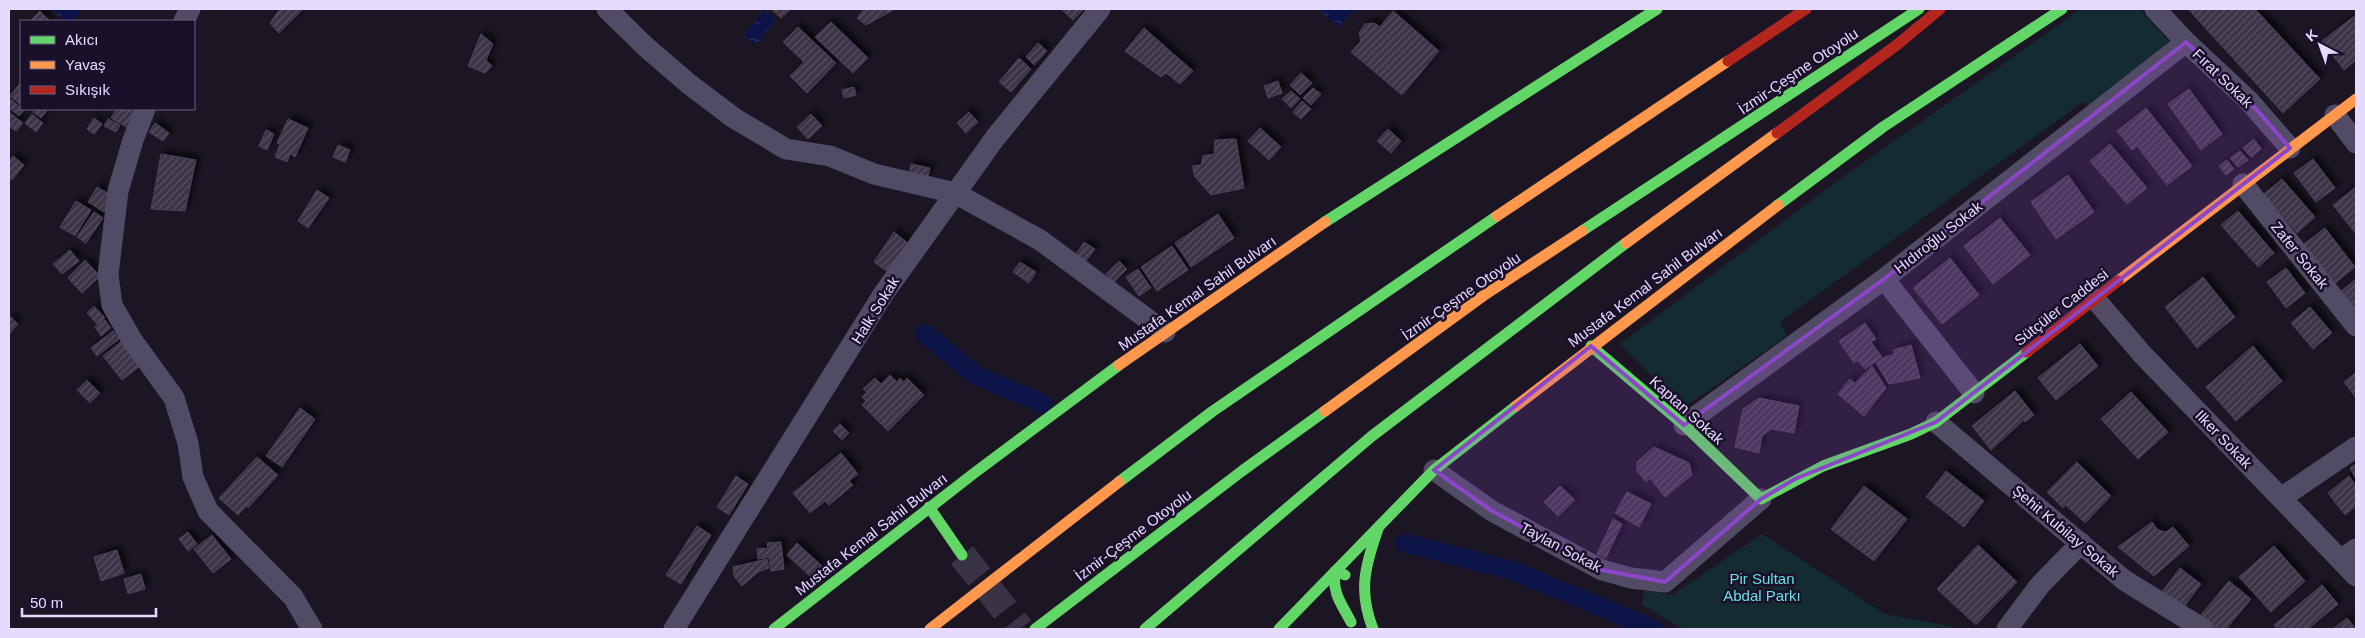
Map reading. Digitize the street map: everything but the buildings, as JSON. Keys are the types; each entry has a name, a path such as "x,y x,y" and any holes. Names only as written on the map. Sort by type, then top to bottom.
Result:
{"main road":[{"name":"Mustafa Kemal Sahil Bulvarı","path":"774,629 928,507 1164,332 1346,208 1657,9"},
{"path":"930,629 1213,411 1454,244 1806,9"},
{"name":"İzmir-Çeşme Otoyolu","path":"1035,629 1242,471 1483,296 1919,9"},
{"path":"1145,629 1281,512 1404,410 1572,283 1898,44 1940,9"},
{"name":"Mustafa Kemal Sahil Bulvarı","path":"1279,629 1434,470 1592,346 1883,127 2062,9"},
{"name":"Sütçüler Caddesi","path":"1761,499 1795,479 1832,462 1922,430 1936,422 2243,184 2356,99"},
{"name":"Kaptan Sokak","path":"1592,346 1684,425 1761,499"},
{"path":"928,507 962,555"},
{"path":"1362,598 1365,574 1378,526"},
{"path":"1355,626 1335,593 1333,584 1335,571 1350,578 1362,598 1373,629"},
{"path":"1296,610 1312,607 1325,609 1355,626"}],"street":[{"path":"607,9 647,48 689,84 734,118 786,149 830,156 874,174 955,193 1040,240 1164,332"},
{"name":"Halk Sokak","path":"674,629 884,293 1006,125 1100,9"},
{"name":"Fırat Sokak","path":"2155,9 2186,42 2248,101 2290,148"},
{"name":"Hıdıroğlu Sokak","path":"1684,425 1884,280 2186,42"},
{"path":"146,110 133,140 118,191 108,275 112,305 132,340 174,398 184,429 193,477 208,511 293,597 312,629"},
{"path":"2335,115 2356,143"},
{"name":"Zafer Sokak","path":"2243,184 2356,326"},
{"path":"1884,280 1974,393"},
{"name":"Ilker Sokak","path":"2096,299 2142,354 2281,498 2349,554 2356,576"},
{"name":"Şehit Kubilay Sokak","path":"1936,422 2124,580 2203,629"},
{"path":"2281,498 2356,447"},
{"name":"Taylan Sokak","path":"1434,470 1492,511 1602,570 1631,578 1665,582 1761,499"},
{"path":"2007,629 2040,585 2081,543"}],"highlighted area":[{"path":"2186,42 2249,101 2290,148 1936,422 1795,479 1761,499 1665,582 1602,570 1492,511 1434,470 1591,346 1684,425 1884,279"}],"green space":[{"path":"2081,9 2138,9 2169,41 2091,107 2083,102 1780,322 1787,336 1683,408 1620,344 1840,179"},
{"name":"Pir Sultan Abdal Parkı","path":"1762,534 1885,614 1965,629 1683,629 1642,605 1644,590 1672,595"}],"water":[{"path":"50,9 76,9 80,13 73,20 64,20"},
{"path":"1322,9 1355,9 1338,27 1320,11"},
{"path":"765,10 776,20 757,44 749,42 744,34"}],"waterway":[{"path":"925,334 977,376 1043,404"},
{"path":"1405,543 1513,571 1654,629"}],"tunnel":[{"path":"962,555 1020,629"}],"traffic: fast":[{"path":"1325,222 1657,9"},
{"path":"1582,231 1919,9"},
{"path":"1778,205 1883,127 2062,9"},
{"path":"1119,482 1213,411 1497,216"},
{"path":"1145,629 1372,436 1626,243"},
{"path":"1591,346 1684,425 1761,499 1823,466 1911,434 1936,422 2027,352"},
{"path":"774,629 973,474 1119,365"},
{"path":"1279,629 1434,470 1516,406"},
{"path":"1035,629 1242,471 1325,411"},
{"path":"929,507 962,555"},
{"path":"1373,629 1366,603 1365,579 1378,529"},
{"path":"1345,575 1335,571 1334,579 1338,598 1351,622"}],"traffic: slow":[{"path":"1497,216 1728,61"},
{"path":"2118,281 2356,99"},
{"path":"1626,243 1777,133"},
{"path":"1516,406 1778,205"},
{"path":"1119,365 1325,222"},
{"path":"1325,411 1483,296 1582,231"},
{"path":"930,629 1119,482"}],"traffic: jam":[{"path":"1728,61 1806,9"},
{"path":"1777,133 1898,44 1940,9"},
{"path":"2027,352 2118,281"}]}
